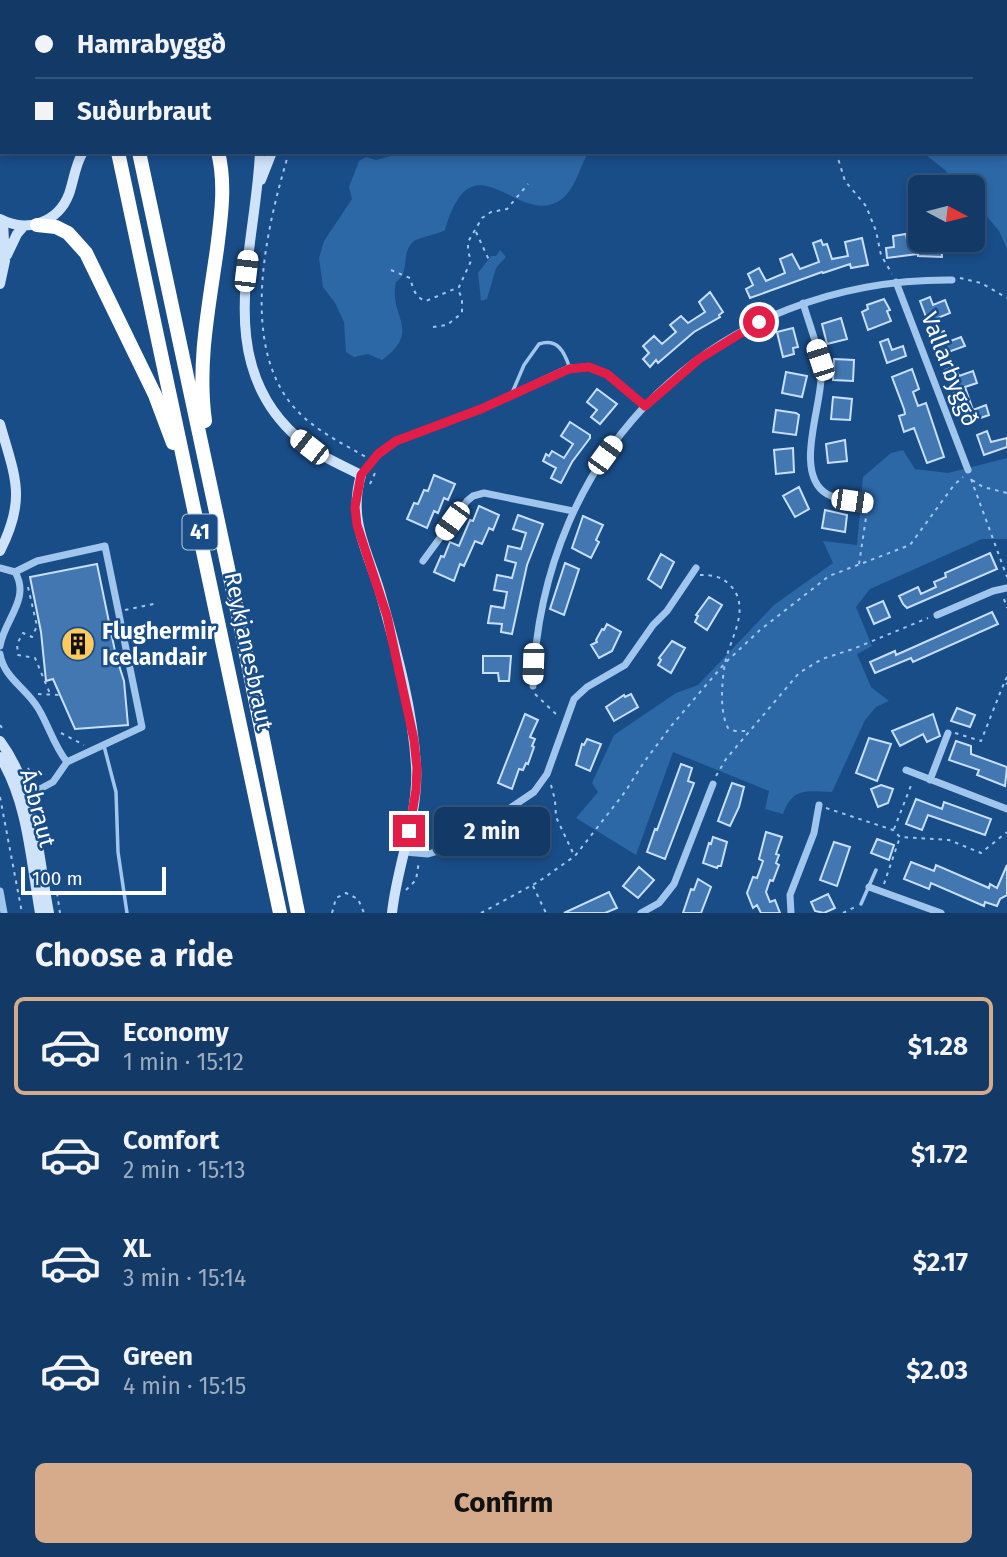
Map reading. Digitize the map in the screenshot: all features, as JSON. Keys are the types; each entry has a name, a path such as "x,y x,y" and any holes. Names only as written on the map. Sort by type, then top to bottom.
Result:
{"highway":[{"name":"Reykjanesbraut","path":"118,154 280,913"},
{"name":"Reykjanesbraut","path":"139,154 241,629 298,913"},
{"path":"218,154 222,176 222,207 204,345 202,403 230,547 241,629"},
{"path":"31,225 56,227 68,233 86,253 155,395 171,434 212,622 232,680"}],"street":[{"path":"0,284 5,261 17,234 31,225 51,218 61,208 69,194 82,154"},
{"path":"260,154 259,185 246,271 246,334 252,369 265,400 296,437 323,456 361,475"},
{"path":"259,185 271,154"},
{"path":"5,261 1,220 31,225"},
{"path":"533,686 535,641 543,596 556,552 573,511 605,455 645,406 680,373 718,345 759,322 803,303 849,290 896,282 952,280"},
{"name":"Vallarbyggð","path":"896,282 968,470"},
{"path":"803,303 822,374 811,433 811,459 817,482 822,491 836,498 869,503"},
{"path":"392,913 416,790 417,768 414,740 391,632 377,581 357,525 356,499 361,475 378,454 396,441 455,419 569,369 589,367 607,374 645,406"},
{"path":"0,424 5,457 17,485 17,504 12,525 0,551"},
{"path":"423,561 467,501 476,494 491,494 573,511"},
{"path":"0,568 15,572 37,561 105,546 142,727 67,762 53,782 27,792"},
{"path":"405,852 428,854 452,847 534,792 547,774 571,705 578,694 625,666 696,568"},
{"path":"0,646 2,635 18,605 20,588 15,572"},
{"path":"937,615 993,591 1007,590"},
{"path":"0,654 6,672 38,708 60,754 67,762"},
{"path":"930,779 948,733"},
{"name":"Ásbraut","path":"0,741 27,792 49,913"},
{"name":"Ásbraut","path":"0,757 11,777 19,804 40,913"},
{"path":"906,770 1007,808"},
{"path":"641,913 659,904 674,884 713,784"},
{"path":"791,913 790,895 814,833 819,805"},
{"path":"869,887 941,913"},
{"path":"0,891 4,913"}],"lane":[{"path":"512,394 524,365 539,344 553,343 561,348 569,369"},
{"path":"104,746 116,792 118,852 127,913"},
{"path":"861,904 876,870"}],"path":[{"path":"837,154 845,181 866,206 876,231 881,255 896,282"},
{"path":"391,271 410,278 414,292 421,300 426,301 457,288 471,261 468,242 482,218 491,212 507,209 528,184"},
{"path":"475,232 489,260"},
{"path":"952,280 973,280 1007,298"},
{"path":"433,327 447,325 462,313 462,299 457,288"},
{"path":"968,470 1007,577"},
{"path":"481,913 533,885 575,856 625,792 657,743 726,663 760,630 814,586 837,572 910,545 961,477 1007,494"},
{"path":"859,565 869,503"},
{"path":"689,578 715,576 725,580 737,595 739,618 726,663 723,700 725,722 732,730 748,731"},
{"path":"20,588 29,586 37,626 32,638 23,633 17,643 18,654 35,657 51,696"},
{"path":"1007,590 1003,598 1007,608"},
{"path":"118,612 158,603"},
{"path":"713,784 718,769 748,731 790,681 812,664 937,615"},
{"path":"948,733 981,741 1007,677"},
{"path":"533,686 536,695 565,723"},
{"path":"60,732 85,745 89,753"},
{"path":"547,774 555,800 556,817 575,856"},
{"path":"893,830 916,774"},
{"path":"0,797 22,913"},
{"path":"819,805 893,830 901,837 949,840 981,853 1007,832"},
{"path":"881,892 901,837"},
{"path":"533,885 547,913"},
{"path":"332,913 336,898 346,893 358,899 364,913"},
{"path":"843,913 861,904"}],"shaded area":[{"path":"588,154 573,186 557,202 541,206 481,185 468,189 456,202 445,230 415,240 409,247 403,273 396,282 396,305 402,331 394,349 382,360 368,354 354,357 346,352 344,322 323,287 319,258 324,241 352,199 349,187 359,161 366,157 376,160 391,156"},
{"path":"925,154 1007,154 1007,249 999,231 985,214 985,175 950,175"},
{"path":"500,250 506,257 496,268 487,299 481,301 478,273 491,256 496,256"},
{"path":"903,450 915,469 948,473 1007,458 1007,539 982,539 870,589 856,607 872,646 857,654 871,687 889,701 876,707 865,720 832,792 802,792 791,799 783,814 765,809 769,791 673,752 636,855 576,818 598,792 592,783 614,735 676,693 698,685 774,605 833,563 823,541 857,545 863,477 891,453"}],"building":[{"path":"906,234 908,252 942,252 942,257 918,254 887,258 886,248 894,247 893,236"},
{"path":"862,238 868,265 851,268 850,264 750,298 746,289 753,285 748,274 759,268 766,281 785,273 780,259 792,254 800,269 819,262 813,243 821,240 823,245 827,244 832,259 848,256 845,242"},
{"path":"710,292 723,312 720,317 694,332 650,367 643,359 649,353 643,346 654,336 662,344 676,332 670,325 681,316 688,323 705,312 699,302"},
{"path":"930,297 933,305 945,300 950,313 928,322 920,301"},
{"path":"884,299 890,310 887,311 891,321 868,330 862,312 868,309 867,305"},
{"path":"841,318 847,339 827,344 822,324"},
{"path":"793,328 798,347 793,348 794,354 783,357 777,332"},
{"path":"944,331 948,342 961,337 965,346 940,355 933,335"},
{"path":"888,339 892,350 903,346 906,356 887,363 880,342"},
{"path":"834,359 854,360 853,381 833,380"},
{"path":"955,366 959,376 973,371 977,383 965,387 973,410 986,405 989,415 966,423 945,370"},
{"path":"912,369 919,389 913,392 918,406 926,403 944,457 927,463 914,428 904,432 899,416 905,414 904,409 892,377"},
{"path":"786,372 807,376 802,397 782,393"},
{"path":"597,389 617,404 600,424 591,417 597,410 587,402"},
{"path":"833,397 852,399 850,420 831,419"},
{"path":"776,410 799,415 796,435 773,432"},
{"path":"570,422 590,435 590,438 572,462 561,483 551,478 556,468 543,461 546,454 549,456 552,451 564,458 573,444 561,436"},
{"path":"987,431 991,442 1007,438 1007,447 984,455 977,435"},
{"path":"845,440 847,461 828,463 826,444"},
{"path":"793,448 794,472 776,474 774,450"},
{"path":"434,475 455,484 448,500 444,498 438,513 434,511 427,528 407,519 414,503 418,504 424,490 428,491"},
{"path":"799,487 809,509 795,517 783,496"},
{"path":"479,506 499,515 493,530 489,528 482,544 475,541 464,566 460,564 454,581 434,572 450,542 459,546"},
{"path":"825,510 847,515 845,532 822,528"},
{"path":"518,515 543,524 527,565 512,634 501,632 502,624 488,623 491,606 504,608 507,592 494,590 497,575 512,578 516,563 505,560 508,546 521,549 526,533 513,529"},
{"path":"583,516 603,525 591,558 572,548"},
{"path":"990,553 997,569 907,608 903,604 899,596 918,587 921,594 936,587 934,582 946,577 945,573"},
{"path":"661,554 674,562 661,588 648,579"},
{"path":"565,563 579,569 564,615 550,609"},
{"name":"Flughermir Icelandair","path":"97,564 116,656 124,681 128,725 75,729 53,679 46,681 41,632 30,577"},
{"path":"709,597 722,605 707,630 695,622 698,616 696,615"},
{"path":"883,601 890,617 874,624 867,608"},
{"path":"992,612 998,624 913,662 911,658 875,673 870,662 895,651 896,655"},
{"path":"607,624 621,632 612,651 599,658 591,645 597,642"},
{"path":"672,641 685,648 671,673 658,665 661,660 659,658"},
{"path":"483,656 511,656 509,681 499,681 498,673 483,673"},
{"path":"631,694 638,707 614,721 606,707 624,695 625,697"},
{"path":"957,708 975,715 970,727 951,721"},
{"path":"525,714 538,720 530,737 535,739 532,746 534,747 528,764 526,763 523,770 519,769 512,789 498,783"},
{"path":"933,714 940,736 927,742 923,734 900,746 892,731"},
{"path":"869,738 891,744 877,781 856,773"},
{"path":"587,739 601,744 590,771 576,765 582,744 584,745"},
{"path":"956,741 971,746 971,754 1007,767 1005,786 977,775 979,770 949,760"},
{"path":"681,764 692,768 688,781 694,783 665,859 647,852"},
{"path":"732,783 744,787 730,826 718,821"},
{"path":"881,785 893,789 888,803 878,807 871,789"},
{"path":"916,799 942,809 944,802 991,819 985,835 928,815 922,830 906,824"},
{"path":"766,832 782,837 776,854 779,855 776,863 779,865 766,892 770,902 775,900 780,913 761,913 757,905 753,908 747,893 753,877 757,878 763,861 759,859"},
{"path":"713,837 727,842 721,866 717,868 703,863"},
{"path":"877,839 894,845 889,860 871,853"},
{"path":"834,842 850,847 837,886 820,880"},
{"path":"911,862 934,871 936,865 989,888 990,884 997,888 1007,865 1007,895 1000,899 997,906 985,902 984,906 931,883 929,889 904,879"},
{"path":"639,867 654,880 638,898 623,886"},
{"path":"698,879 711,887 701,913 683,913 691,889 694,890"},
{"path":"609,892 617,908 605,913 564,913"},
{"path":"828,894 835,908 824,913 815,911 811,902"}],"place":[{"name":"Flughermir Icelandair","path":"78,644"}],"route":[{"path":"409,831 416,790 414,740 387,616 357,525 356,491 361,475 378,454 396,441 481,409 569,369 589,367 607,374 645,406 680,373 718,345 759,322"}]}
